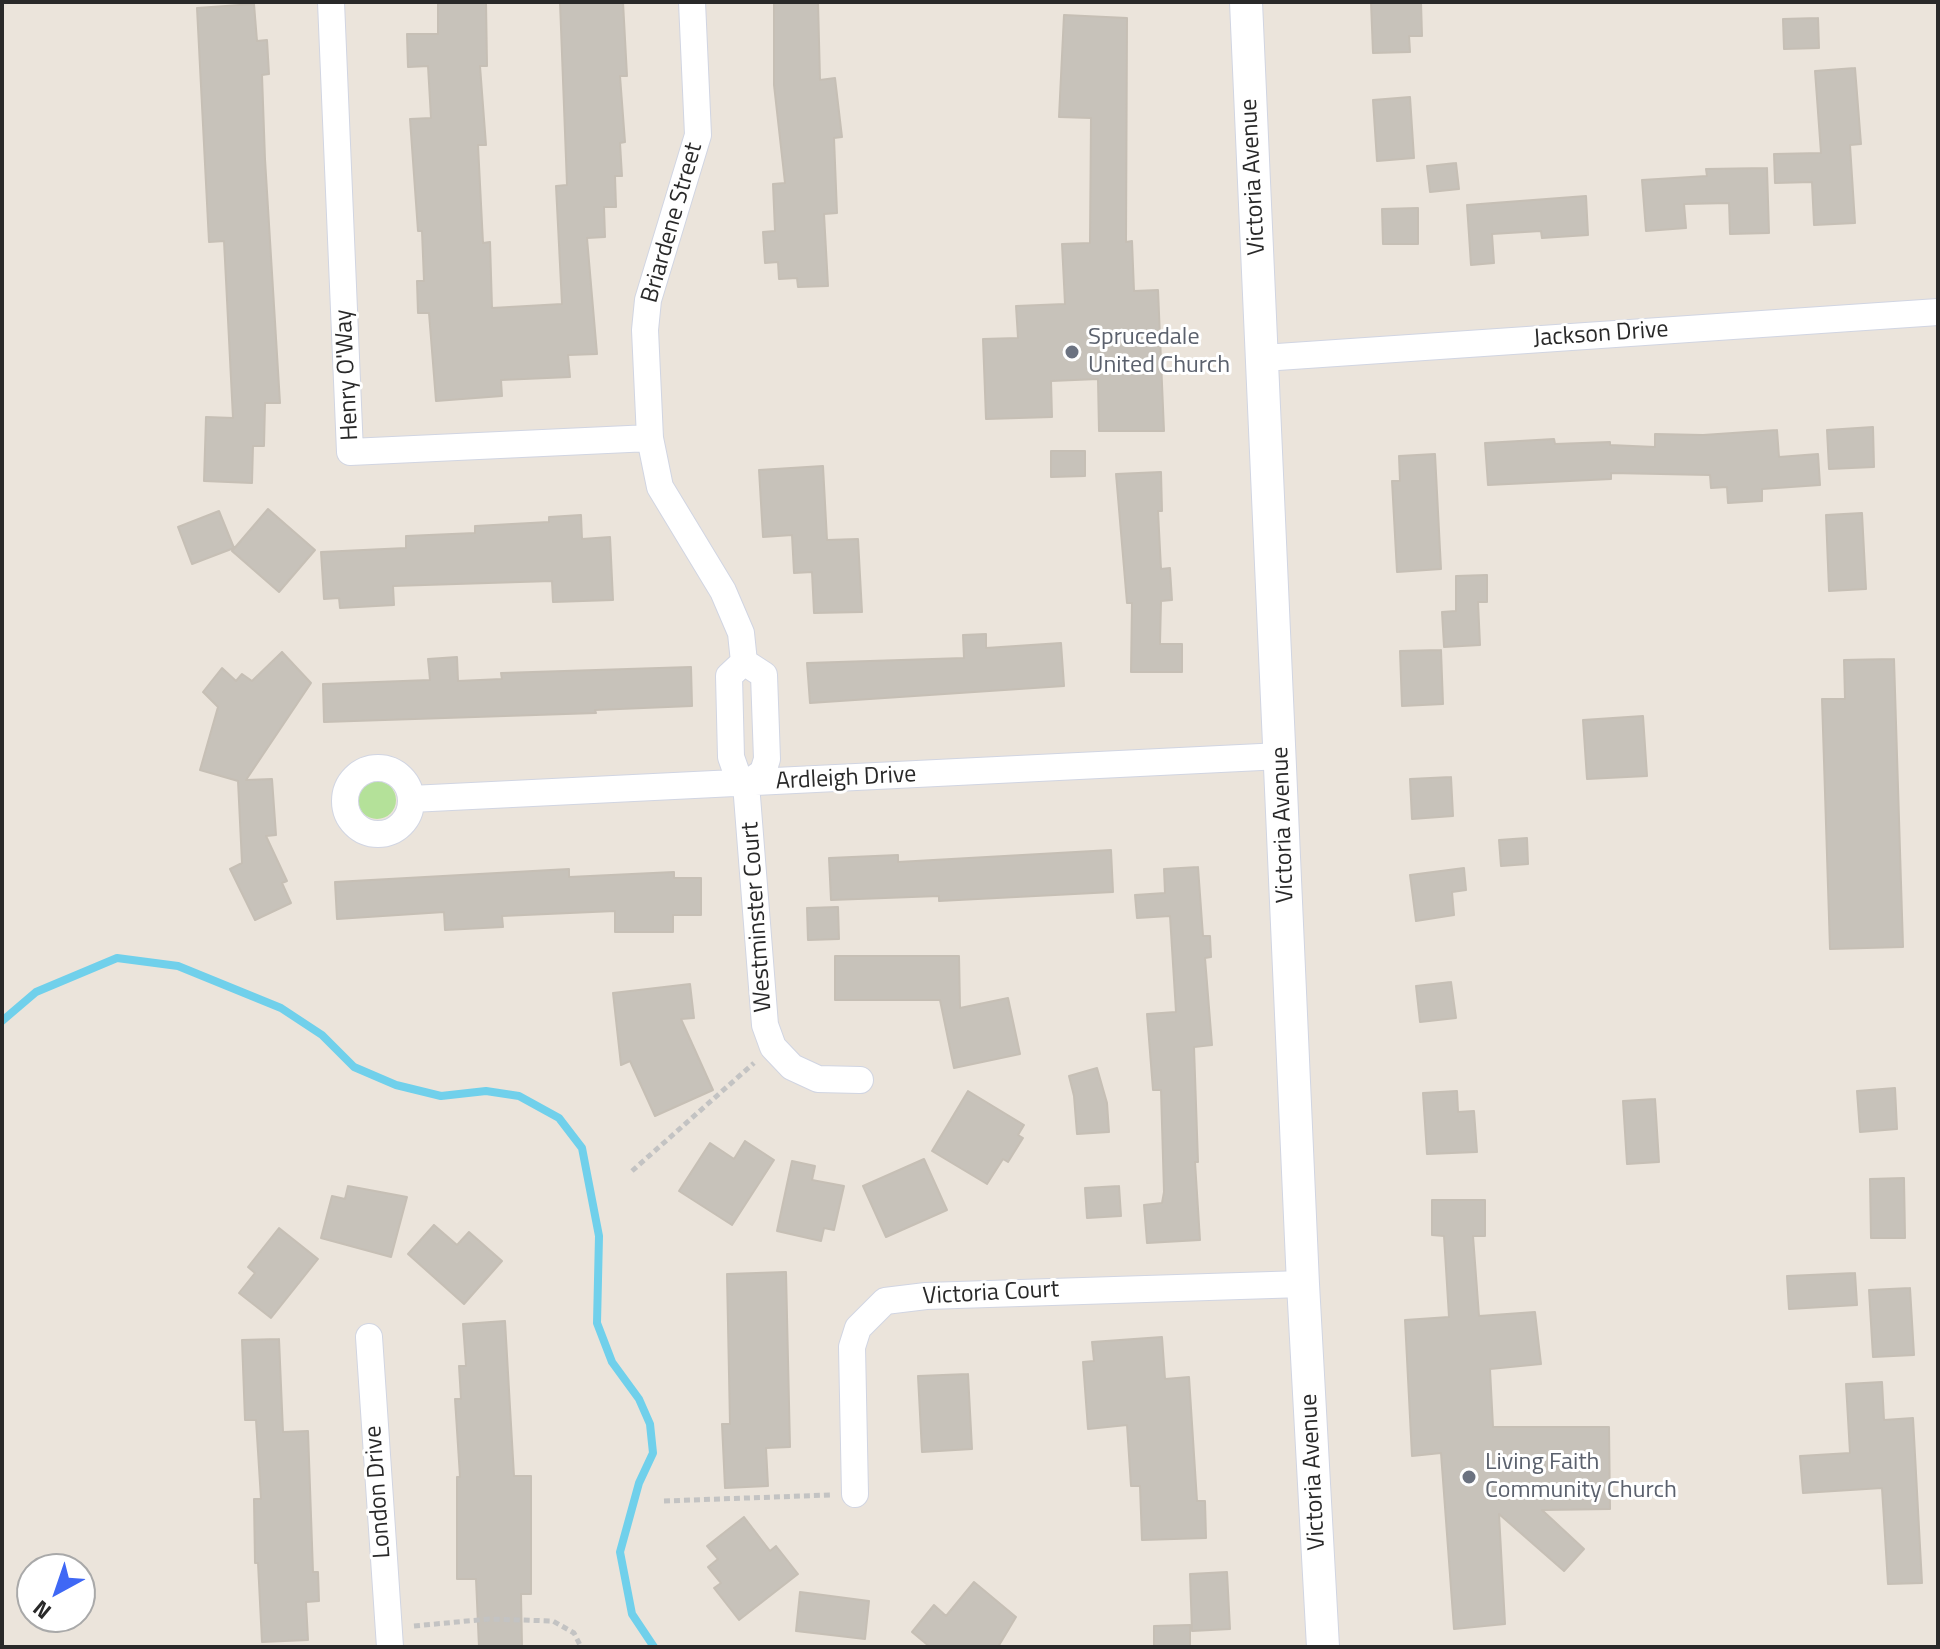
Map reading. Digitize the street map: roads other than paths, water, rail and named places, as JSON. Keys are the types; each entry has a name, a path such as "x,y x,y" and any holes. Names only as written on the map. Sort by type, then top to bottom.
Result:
{"street":[{"name":"Henry O'Way","path":"331,2 350,452 650,438"},
{"name":"Briardene Street","path":"692,2 698,135 648,300 645,330 650,438 660,487 723,591 741,633 744,662 764,675 767,759 763,772 746,784"},
{"name":"Victoria Avenue","path":"1246,2 1303,1284 1323,1647"},
{"name":"Jackson Drive","path":"1263,358 1938,312"},
{"path":"744,662 729,676 733,768 746,784"},
{"name":"Ardleigh Drive","path":"411,799 1281,756"},
{"name":"Westminster Court","path":"746,784 765,1025 773,1047 792,1067 818,1079 860,1080"},
{"name":"Victoria Court","path":"855,1494 852,1347 858,1328 885,1301 987,1293 1303,1284"},
{"name":"London Drive","path":"369,1337 389,1638"}],"waterway":[{"path":"2,1021 36,992 117,958 178,966 281,1008 322,1035 354,1067 396,1085 441,1096 486,1091 519,1096 559,1118 582,1148 599,1236 597,1323 612,1362 639,1399 650,1424 653,1453 639,1483 620,1552 632,1614 654,1647"}],"place":[{"name":"Sprucedale United Church","path":"1072,352"},
{"name":"Living Faith Community Church","path":"1469,1477"}]}
